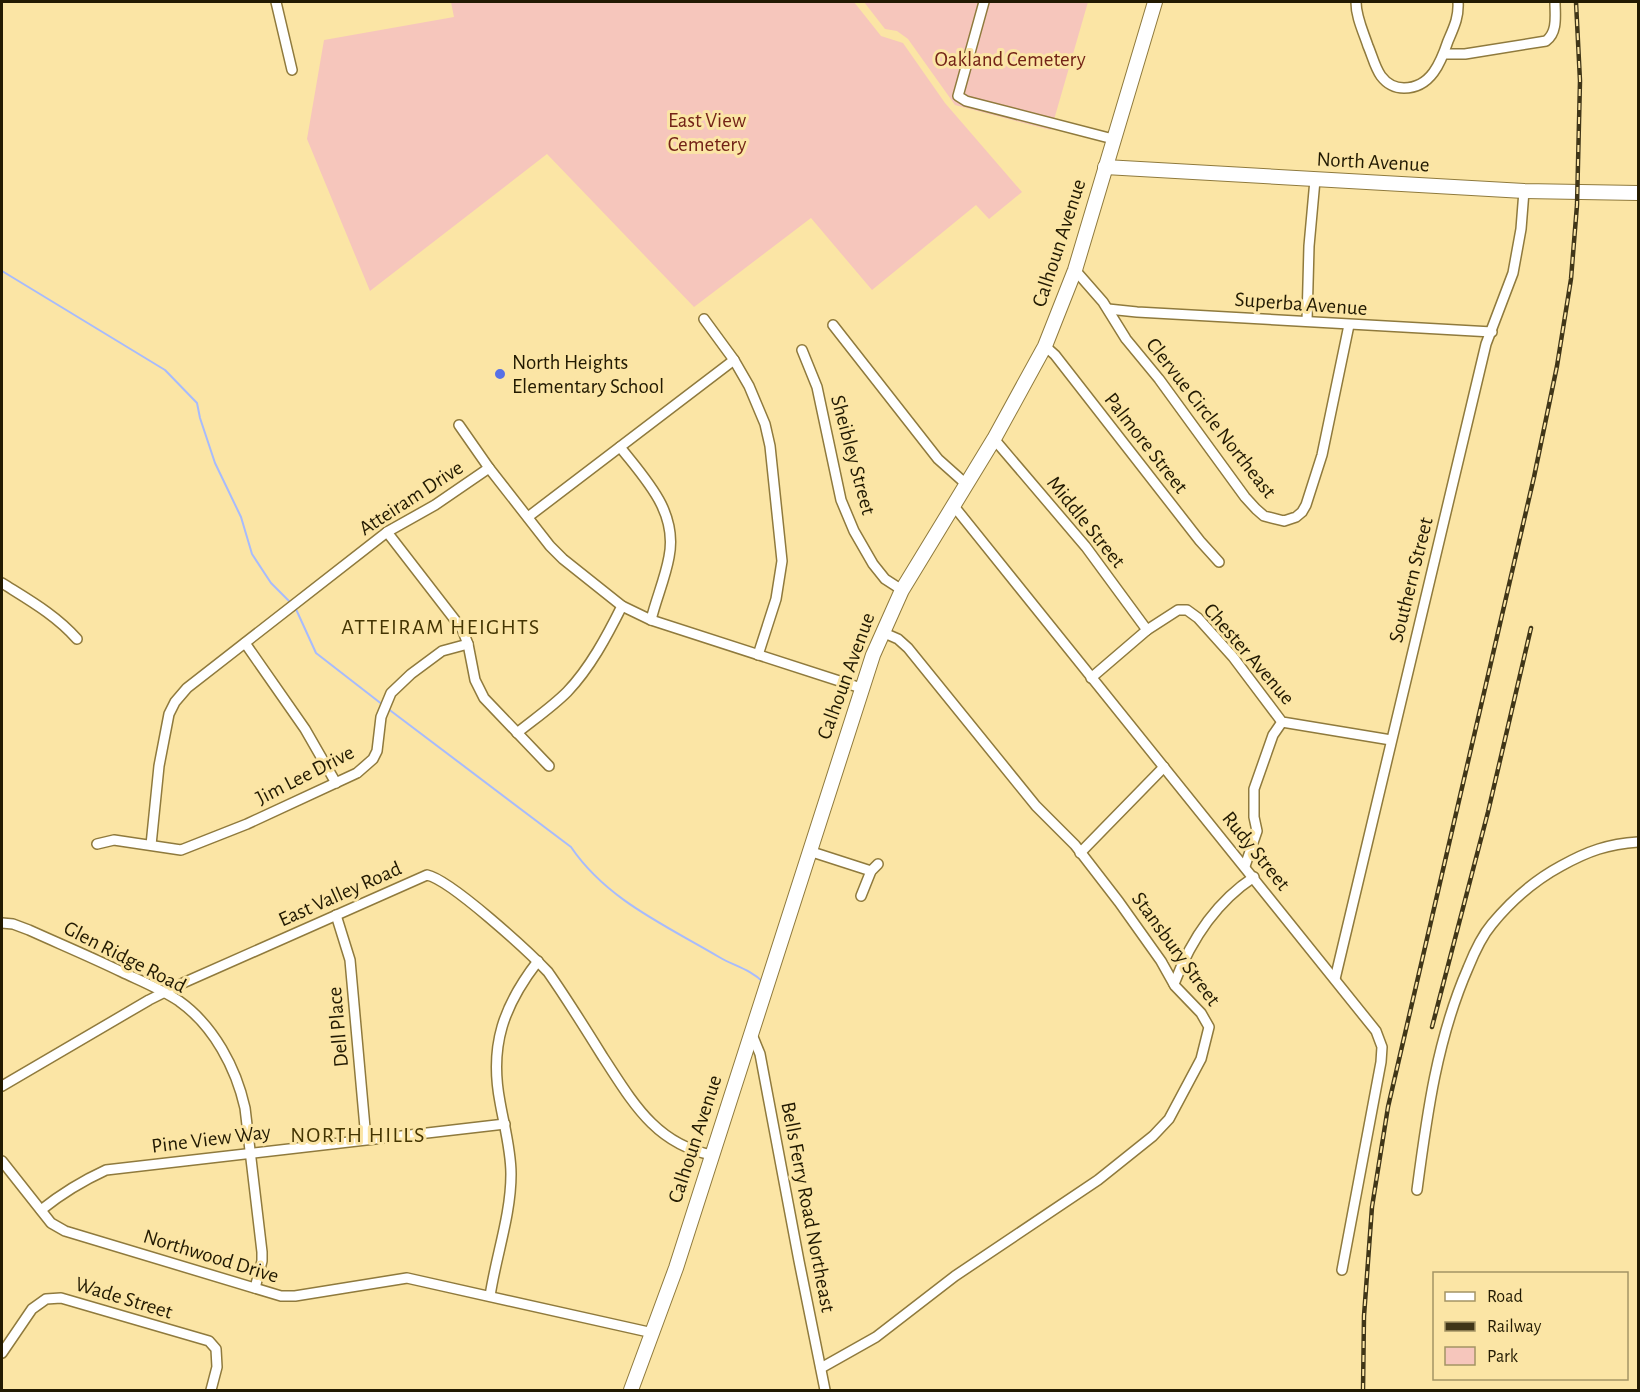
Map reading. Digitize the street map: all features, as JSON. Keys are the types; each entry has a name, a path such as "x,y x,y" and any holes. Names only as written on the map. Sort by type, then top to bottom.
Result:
{"street":[{"path":"276,2 292,70"},
{"path":"984,2 958,96 966,101 1113,139"},
{"name":"Calhoun Avenue","path":"631,1390 653,1333 712,1155 808,851 861,688 882,632 902,590 994,439 1045,346 1075,270 1155,2"},
{"path":"1356,2 1357,15 1380,75 1397,88 1420,85 1427,81 1437,68 1445,54 1458,14 1458,2"},
{"path":"1445,54 1465,54 1546,41 1554,29 1555,2"},
{"name":"North Avenue","path":"1105,167 1524,191 1638,193"},
{"path":"1307,321 1316,180"},
{"name":"Southern Street","path":"1335,979 1486,344 1513,273 1518,253 1524,191"},
{"name":"Clervue Circle Northeast","path":"1075,270 1108,309 1126,339 1245,497 1264,516 1284,521 1302,512 1311,490 1322,455 1349,325"},
{"name":"Superba Avenue","path":"1108,309 1492,332"},
{"path":"704,319 734,360 749,386 765,424 770,446 782,561 778,588 758,655"},
{"path":"833,325 910,426 938,459 966,484"},
{"name":"Palmore Street","path":"1045,346 1055,355 1200,541 1220,562"},
{"name":"Sheibley Street","path":"802,350 817,387 842,500 854,531 873,564 885,579 902,590"},
{"path":"528,517 734,360"},
{"path":"459,426 489,468"},
{"name":"Middle Street","path":"994,439 1086,547 1147,630"},
{"path":"620,447 660,500 670,527 669,557 651,620"},
{"name":"Atteiram Drive","path":"151,844 159,766 169,714 175,702 187,688 387,532 435,505 489,468 550,546 622,606 651,620 861,688"},
{"name":"Rudy Street","path":"953,504 1376,1031 1382,1047 1381,1062 1342,1270"},
{"path":"387,532 456,620 468,644 475,680 484,698 549,766"},
{"path":"2,583 63,623 77,639"},
{"path":"517,733 566,693 576,681 609,631 622,606"},
{"name":"Chester Avenue","path":"1147,630 1178,610 1187,610 1198,618 1226,649 1282,722 1391,740"},
{"path":"1091,678 1147,630"},
{"name":"Stansbury Street","path":"821,1368 876,1337 955,1276 1098,1180 1153,1136 1169,1119 1201,1059 1209,1027 1201,1013 1174,984 1161,961 1119,902 1080,853 1036,806 908,648 898,639 882,632"},
{"path":"245,643 305,729 336,783"},
{"name":"Jim Lee Drive","path":"97,844 114,840 151,844 175,851 189,848 357,773 373,759 377,751 381,717 391,693 402,681 442,651 468,644"},
{"path":"1245,866 1257,831 1254,817 1254,789 1273,735 1282,722"},
{"path":"1080,853 1164,767"},
{"path":"1417,1190 1425,1129 1447,1025 1476,949 1491,925 1546,874 1595,849 1638,842"},
{"path":"808,851 874,867 861,896"},
{"name":"East Valley Road","path":"2,1086 164,993 421,877 432,876 486,916 538,961 560,989 639,1112 663,1134 678,1143 712,1155"},
{"path":"1174,984 1193,945 1208,921 1240,887 1254,878"},
{"name":"Dell Place","path":"336,915 350,960 366,1139"},
{"name":"Glen Ridge Road","path":"2,923 29,930 180,1002 220,1046 232,1066 245,1108 262,1252 255,1288"},
{"path":"490,1296 511,1190 511,1170 505,1124 496,1082 497,1049 512,997 538,961"},
{"name":"Bells Ferry Road Northeast","path":"751,1032 760,1054 825,1390"},
{"name":"Pine View Way","path":"41,1210 80,1183 106,1170 505,1124"},
{"name":"Northwood Drive","path":"2,1161 51,1223 65,1231 287,1297 407,1278 653,1333"},
{"name":"Wade Street","path":"2,1353 32,1309 46,1299 61,1298 209,1341 216,1349 217,1367 212,1390"}],"green space":[{"name":"East View Cemetery","path":"451,2 854,2 881,36 903,43 945,103 1022,192 989,219 976,205 872,290 811,218 694,307 547,154 370,291 307,139 324,40 454,17"},
{"name":"Oakland Cemetery","path":"864,2 1088,2 1051,130 955,105 908,39 897,31 885,29"}],"waterway":[{"path":"2,271 165,370 197,403 215,463 241,517 252,554 271,583 291,603"},
{"path":"295,607 316,653 383,705"},
{"path":"387,708 571,847 585,866 619,897 763,982"}],"railway":[{"path":"1363,1390 1364,1316 1372,1207 1388,1107 1534,477 1557,366 1571,279 1577,205 1580,81 1576,2"},
{"path":"1432,1027 1488,812 1531,628"}],"place":[{"name":"North Heights Elementary School","path":"500,374"}],"district":[{"name":"ATTEIRAM HEIGHTS","path":"441,627"},
{"name":"NORTH HILLS","path":"358,1135"}]}
